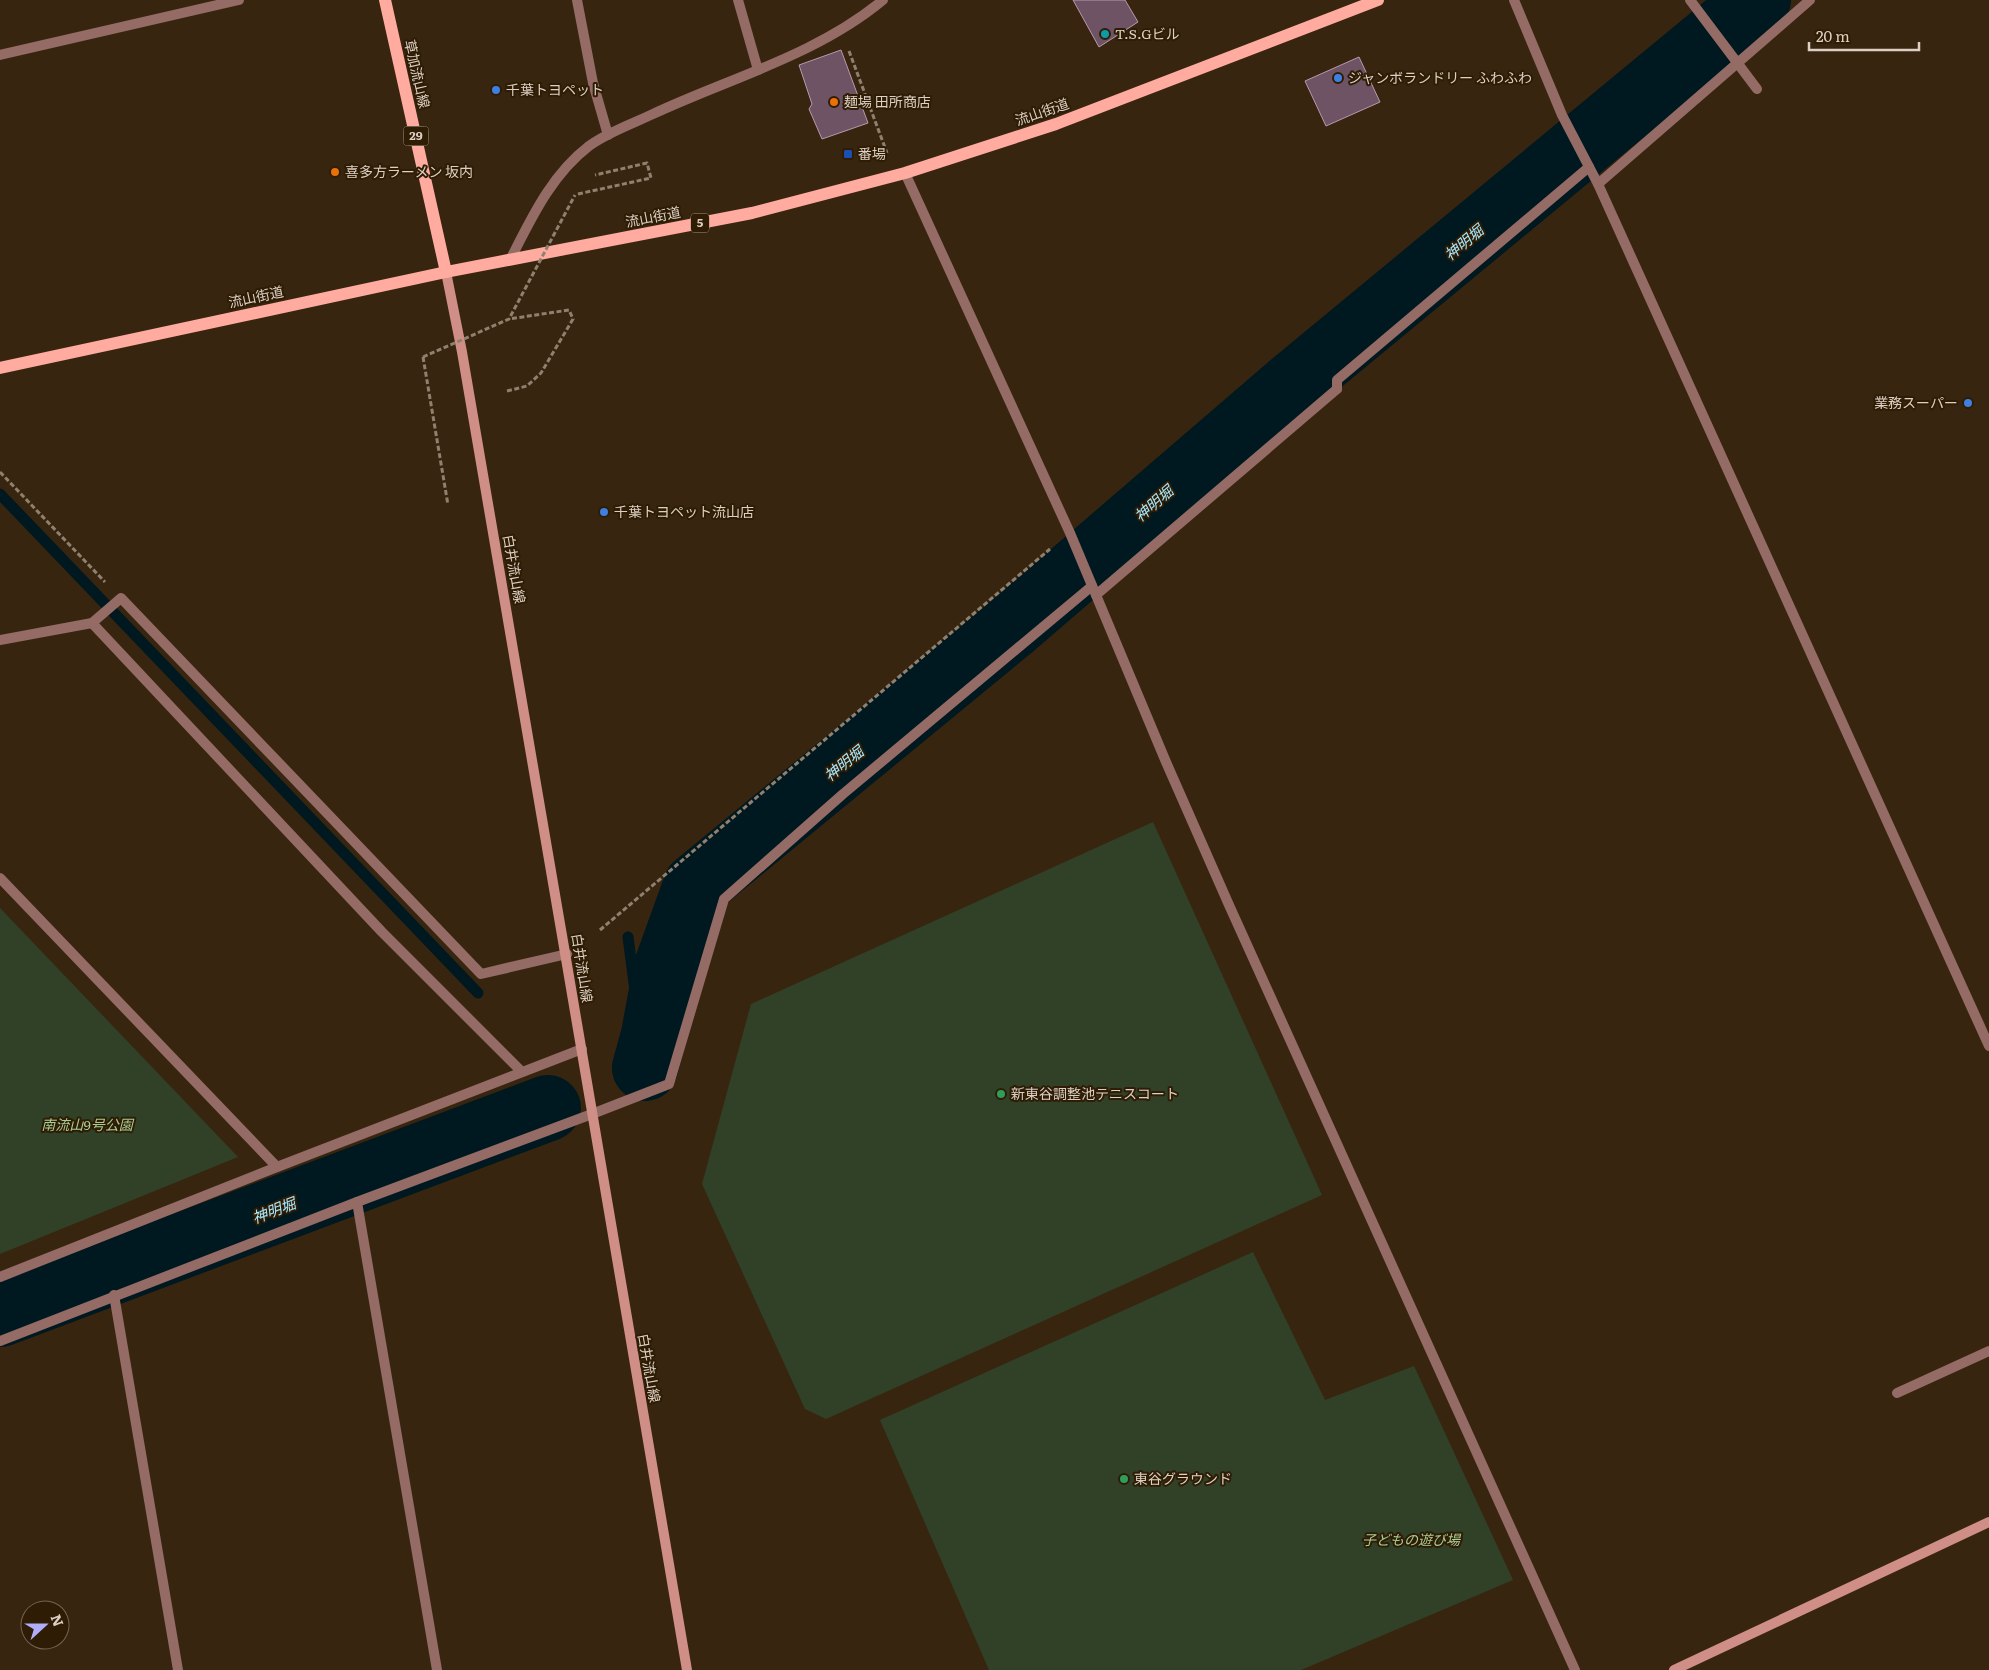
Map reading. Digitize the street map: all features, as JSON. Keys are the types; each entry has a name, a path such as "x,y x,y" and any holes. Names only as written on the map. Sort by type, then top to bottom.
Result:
{"main road":[{"name":"草加流山線","path":"385,0 446,272"},
{"name":"流山街道","path":"0,368 446,272 752,213 900,174 1056,124 1378,0"},
{"name":"白井流山線","path":"446,272 462,352 566,954 687,1670"},
{"path":"1674,1670 1989,1522"}],"street":[{"path":"0,54 239,0"},
{"path":"577,0 592,83 608,135"},
{"path":"738,0 758,70"},
{"path":"510,260 541,200 568,166 589,147 608,135 684,99 758,70 841,29 864,16 883,0"},
{"path":"1514,0 1562,115 1598,184 1989,1046"},
{"path":"1690,0 1758,89"},
{"path":"1598,184 1810,0"},
{"path":"0,1341 114,1295 669,1084 724,899 843,794 1093,587 1337,389 1337,380 1588,168"},
{"path":"900,174 1070,533 1229,906 1574,1670"},
{"path":"0,640 92,623 121,598 481,974 566,954"},
{"path":"92,623 382,932 522,1072"},
{"path":"0,878 276,1166"},
{"path":"0,1276 276,1166 582,1050"},
{"path":"357,1202 437,1670"},
{"path":"114,1295 178,1670"},
{"path":"1897,1393 1989,1352"}],"path":[{"path":"841,29 900,174"},
{"path":"509,319 575,195 651,178 647,163 588,176"},
{"path":"448,505 423,357 509,319 569,310 573,318 541,373 527,386 506,392"},
{"path":"0,472 121,598"},
{"path":"600,930 1070,533"}],"green space":[{"name":"新東谷調整池テニスコート","path":"1153,822 1322,1195 826,1419 805,1409 702,1184 751,1004"},
{"name":"南流山9号公園","path":"0,908 238,1157 0,1254"},
{"name":"東谷グラウンド","path":"1253,1252 1325,1400 1414,1366 1513,1580 1301,1670 989,1670 880,1420"}],"building":[{"name":"T.S.Gビル","path":"1073,0 1125,0 1138,22 1099,47"},
{"path":"841,50 868,123 822,139 809,109 812,104 799,65"},
{"path":"1359,57 1380,102 1326,126 1305,81"}],"waterway":[{"name":"神明堀","path":"645,1068 654,1035 666,969 696,886 1011,627 1291,386 1758,0"},
{"path":"0,494 478,993"},
{"path":"628,937 645,1068"},
{"name":"神明堀","path":"0,1314 548,1108"}],"place":[{"name":"T.S.Gビル","path":"1105,34"},
{"name":"ジャンボランドリー ふわふわ","path":"1338,78"},
{"name":"千葉トヨペット","path":"496,90"},
{"name":"麺場 田所商店","path":"834,102"},
{"name":"番場","path":"848,154"},
{"name":"喜多方ラーメン 坂内","path":"335,172"},
{"name":"業務スーパー","path":"1968,403"},
{"name":"千葉トヨペット流山店","path":"604,512"},
{"name":"新東谷調整池テニスコート","path":"1001,1094"},
{"name":"東谷グラウンド","path":"1124,1479"}],"park label":[{"name":"子どもの遊び場","path":"1411,1540"}]}
